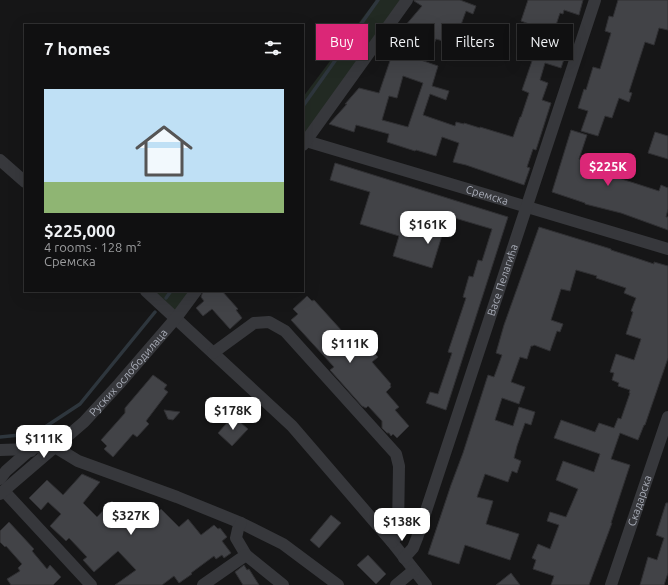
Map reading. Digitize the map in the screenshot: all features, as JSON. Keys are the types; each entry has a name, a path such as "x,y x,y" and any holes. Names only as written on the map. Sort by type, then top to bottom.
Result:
{"street":[{"path":"304,143 407,0"},
{"name":"Васе Пелагића","path":"404,558 412,548 417,538 595,0"},
{"name":"Сремска","path":"304,143 527,206 668,248"},
{"path":"0,160 24,181"},
{"path":"147,292 292,426 392,542 426,585"},
{"name":"Руских ослободилаца","path":"2,492 84,422 176,318 195,292"},
{"path":"213,353 254,323 269,322 285,330 396,454 399,466 398,530 396,537 392,542"},
{"name":"Скадарска","path":"611,585 668,417"},
{"path":"58,444 73,459 178,497 241,523 283,544 338,585"},
{"name":"Руских ослободилаца","path":"3,475 31,449 58,444"},
{"path":"0,450 31,449 32,459 29,468"},
{"name":"Руских ослободилаца","path":"0,454 4,462 3,475"},
{"path":"2,492 92,585"},
{"path":"241,523 236,538 246,555 283,585"},
{"path":"398,530 417,538"},
{"path":"203,585 246,555"},
{"path":"396,585 414,570"}],"shaded area":[{"path":"376,0 404,0 387,24 376,24 376,39 368,51 368,24 358,24"},
{"path":"331,60 361,60 304,141 304,96"},
{"path":"156,292 193,292 176,314 154,295"}],"building":[{"path":"414,0 460,0 476,6 473,14 466,11 461,24 442,24 442,41 436,39 434,44 434,24 407,24 422,6"},
{"path":"528,0 583,0 579,15 564,10 563,14 560,13 556,24 529,24 521,21"},
{"path":"618,0 668,0 668,30 659,28 654,45 645,42 629,92 632,93 629,102 619,98 612,118 605,116 598,136 581,131 588,111 578,108 584,89 586,90 593,67 600,69 611,33 605,31 609,16 613,17"},
{"path":"390,60 421,60 438,66 432,86 449,91 446,100 430,94 423,115 455,126 456,122 464,123 513,137 529,93 522,90 532,61 527,60 564,60 561,68 545,63 540,80 548,83 542,100 551,103 536,150 533,149 527,167 530,168 524,185 453,162 459,143 442,137 436,156 387,142 389,134 356,125 354,132 329,124 359,88 379,93","holes":["403,76 423,83 408,127 382,120 389,96 397,98"]},
{"path":"571,130 587,135 579,159 597,164 598,160 609,164 606,174 659,191 661,185 668,188 668,209 666,217 668,217 668,230 621,213 585,204 552,192"},
{"path":"655,132 668,136 668,159 648,153"},
{"path":"335,163 508,217 446,410 426,403 430,392 438,394 452,353 448,352 466,298 463,297 469,276 473,277 478,260 482,261 492,229 448,216 432,268 393,256 399,236 360,224 370,192 330,180"},
{"path":"539,227 654,264 654,262 668,266 668,358 645,425 638,440 620,433 611,459 630,465 612,523 589,585 551,585 554,576 533,569 536,560 532,558 538,544 550,549 559,525 547,521 550,512 566,517 578,489 556,480 563,461 594,472 600,454 554,438 561,420 595,432 599,423 614,428 618,418 621,419 630,390 618,386 619,383 612,380 614,373 610,372 616,354 634,360 641,339 626,334 633,312 631,311 636,298 624,293 626,288 596,278 597,276 576,270 570,291 561,289 551,320 563,324 560,332 557,331 550,351 534,345 531,346 527,359 520,357 511,382 525,387 519,404 502,398 495,420 513,426 519,407 535,412 531,425 525,423 517,446 514,458 521,461 517,473 512,471 508,482 485,474 477,497 493,501 486,524 519,534 510,560 465,545 459,564 428,554 488,375 494,377 502,355 496,353 504,325"},
{"path":"203,292 223,292 238,309 236,310 242,318 230,329 212,309 203,316 196,308 204,301 201,297"},
{"path":"307,296 312,301 314,300 359,348 365,343 378,357 372,362 391,384 391,387 386,392 399,407 395,410 409,426 397,438 393,434 391,436 382,428 382,421 368,406 366,408 362,406 330,370 334,367 291,320 298,314 293,309"},
{"path":"153,375 167,385 164,389 168,392 146,421 149,424 137,437 133,434 113,457 104,449 107,446 101,440 125,413 125,408"},
{"path":"164,410 180,412 173,420 168,419"},
{"path":"233,416 248,429 232,446 218,433"},
{"path":"82,474 100,482 83,503 97,517 112,501 130,518 145,503 156,514 161,509 179,527 188,519 201,535 214,525 218,529 220,528 227,537 222,541 231,553 224,558 222,555 216,559 214,556 179,583 174,576 162,585 115,585 136,570 118,551 94,572 83,560 87,557 69,538 66,541 50,526 61,514 48,502 41,510 29,498 47,480 63,495"},
{"path":"666,503 668,503 668,573 664,585 640,585 648,557 657,560 664,538 656,535"},
{"path":"331,515 341,523 319,548 310,540"},
{"path":"9,522 34,549 32,551 47,569 50,565 61,577 53,585 11,585 7,579 20,571 18,568 22,564 6,546 5,547 0,542 0,531"},
{"path":"368,555 386,574 376,584 357,565"},
{"path":"244,565 247,570 249,569 259,585 243,585 235,572"},
{"path":"511,573 520,585 496,585"}],"waterway":[{"path":"304,105 378,0"},
{"path":"166,298 170,292"},
{"path":"0,437 20,435 45,427 80,404 155,312"}]}
